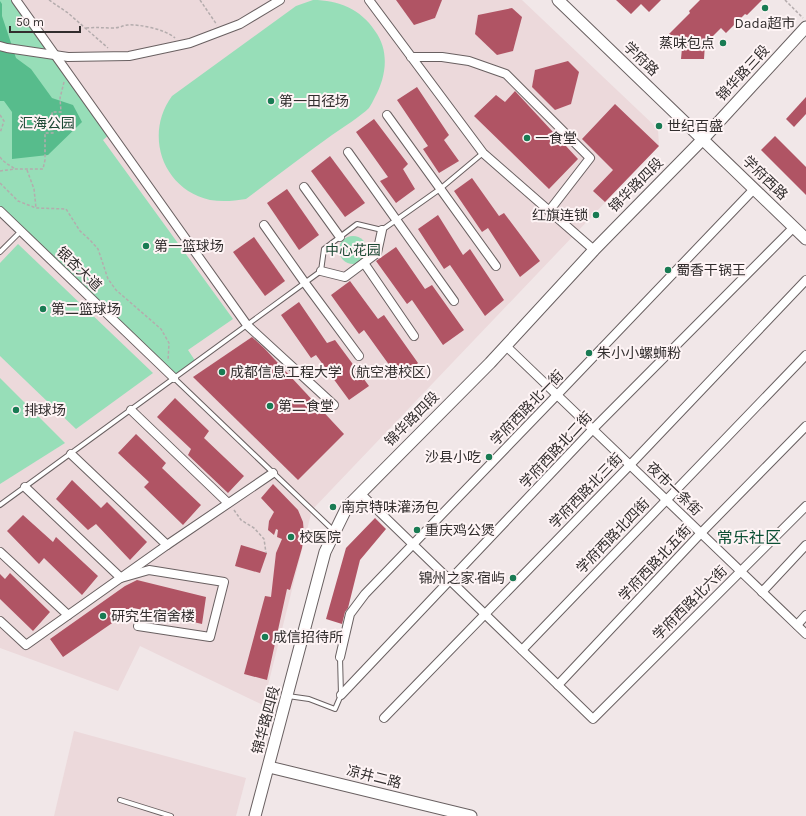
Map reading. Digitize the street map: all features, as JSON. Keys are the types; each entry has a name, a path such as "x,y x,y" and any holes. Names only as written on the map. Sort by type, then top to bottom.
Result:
{"main road":[{"name":"学府路","path":"558,0 703,139"},
{"name":"锦华路三段","path":"703,139 806,27"},
{"name":"学府西路","path":"703,139 806,239"},
{"name":"锦华路四段","path":"256,816 325,552 346,507 506,346 594,250 703,139"},
{"name":"凉井二路","path":"269,767 471,816"}],"street":[{"path":"16,0 247,325 334,405"},
{"path":"0,46 18,50 68,56 129,56 182,45 240,24 280,0"},
{"path":"369,0 483,153 594,250"},
{"path":"411,57 442,57 469,61 506,74 590,158 549,211"},
{"path":"387,115 496,266"},
{"path":"348,152 454,301"},
{"path":"304,188 340,237"},
{"name":"学府西路北一街","path":"340,658 350,614 365,594 754,189"},
{"name":"银杏大道","path":"0,211 174,378"},
{"path":"264,225 304,283 359,356"},
{"name":"学府西路北二街","path":"341,695 593,429 794,227"},
{"path":"321,271 345,277 377,253 382,230"},
{"path":"364,263 414,336"},
{"name":"学府西路北三街","path":"384,718 630,465 806,280"},
{"name":"夜市一条街","path":"506,346 806,634"},
{"name":"学府西路北四街","path":"522,650 806,355"},
{"path":"131,410 228,503"},
{"name":"学府西路北五街","path":"558,684 701,533 806,426"},
{"path":"71,454 167,545"},
{"path":"0,621 26,645 167,545 273,473"},
{"path":"25,487 121,578"},
{"path":"360,493 558,684"},
{"name":"学府西路北六街","path":"558,684 592,719 806,506"},
{"path":"762,592 806,545"},
{"path":"0,552 68,616"},
{"path":"121,578 149,570 224,582 210,637 138,626"},
{"path":"797,625 806,615"}],"lane":[{"path":"0,505 321,271 324,249 357,224 382,230 440,189 483,153"},
{"path":"0,252 21,231"},
{"path":"174,378 335,532"},
{"path":"288,696 309,699 335,709 341,695 340,658"},
{"path":"120,800 171,816"}],"path":[{"path":"49,0 68,13 117,56"},
{"path":"200,0 221,31"},
{"path":"785,0 806,20"},
{"path":"86,28 98,26 115,28 127,25 144,27 170,34 182,45"},
{"path":"0,171 15,169 43,170 45,160 45,133 53,133 52,112 61,112 60,98 68,72"},
{"path":"0,115 4,121 0,132"},
{"path":"0,157 3,162 15,169"},
{"path":"27,169 34,189 36,208"},
{"path":"0,183 18,201 36,208 66,209 80,232 98,249 108,279 116,290 161,330 169,343 169,356 166,370"},
{"path":"228,503 241,520 254,528 264,539 266,553"}],"shaded area":[{"name":"成都信息工程大学（航空港校区）","path":"0,0 522,0 658,129 659,146 312,510 263,705 140,646 118,691 0,648"},
{"path":"0,1 2,4 2,16 16,58 31,69 52,98 73,105 82,122 48,155 12,159 12,112 4,101 0,101"},
{"path":"74,731 246,778 236,816 54,816"}],"green space":[{"name":"汇海公园","path":"0,0 16,0 111,133 103,140 233,319 188,350 196,362 174,378 0,211"},
{"name":"第一田径场","path":"313,0 322,0 348,7 369,23 380,39 384,55 384,73 379,89 370,107 246,199 214,201 193,194 180,184 170,172 162,158 159,143 159,127 164,111 172,96 296,6"},
{"name":"中心花园","path":"353,236 363,240 367,250 363,260 353,264 343,260 339,250 343,240"},
{"name":"第二篮球场","path":"18,244 153,373 76,429 0,356 0,263"},
{"name":"排球场","path":"0,378 65,443 0,484"}],"building":[{"path":"396,0 442,0 435,18 414,25"},
{"path":"616,0 661,0 649,12 641,4 631,14"},
{"path":"700,0 762,0 726,33 721,28 705,44 704,59 681,59 682,48 668,35 690,13 689,11"},
{"path":"512,8 522,17 513,51 497,55 475,34 478,15"},
{"path":"568,61 579,72 571,104 555,110 532,87 535,70"},
{"path":"417,87 449,135 444,140 459,161 439,173 423,149 428,146 397,100"},
{"name":"一食堂","path":"515,91 578,159 549,189 474,116 496,95 505,102"},
{"path":"806,97 806,114 794,127 786,119"},
{"path":"615,104 659,146 605,202 593,191 613,170 582,139"},
{"path":"374,119 408,164 403,169 415,189 396,203 380,181 388,177 356,132"},
{"path":"775,136 806,167 806,195 761,150"},
{"path":"330,156 365,203 345,217 311,171"},
{"path":"472,178 499,216 504,213 540,261 520,277 488,228 482,232 454,191"},
{"path":"287,189 319,235 299,250 267,203"},
{"path":"438,215 463,255 470,249 504,300 485,316 450,265 444,269 418,229"},
{"path":"254,237 285,281 265,296 233,252"},
{"path":"396,247 425,289 432,285 464,330 443,345 412,300 407,304 376,261"},
{"path":"350,281 378,319 384,315 418,363 400,380 364,330 359,334 331,295"},
{"path":"299,302 327,343 335,340 369,386 349,400 316,355 311,358 281,315"},
{"name":"第二食堂","path":"252,337 344,434 298,480 193,377"},
{"path":"175,398 209,431 204,438 244,476 228,493 188,455 191,449 157,417"},
{"path":"136,434 166,463 162,468 201,505 183,525 144,487 149,482 118,453"},
{"path":"72,480 101,508 107,502 147,542 130,560 96,524 88,530 56,499"},
{"path":"273,484 298,510 303,522 304,534 302,548 290,590 287,589 267,680 244,674 265,596 271,597 276,553 282,539 277,537 278,530 276,529 274,535 268,530 269,521 274,512 261,498"},
{"path":"23,515 53,542 56,537 98,576 82,595 44,558 39,564 7,531"},
{"path":"375,518 386,529 360,560 348,608 345,612 342,624 326,619 346,548"},
{"path":"241,545 267,553 260,573 235,566"},
{"path":"10,573 50,612 33,631 0,599 0,574 5,579"},
{"name":"研究生宿舍楼","path":"137,580 206,597 202,624 134,608 63,657 50,639 125,586"}],"place":[{"name":"Dada超市","path":"765,8"},
{"name":"蒸味包点","path":"723,43"},
{"name":"第一田径场","path":"271,101"},
{"name":"世纪百盛","path":"659,126"},
{"name":"一食堂","path":"527,138"},
{"name":"红旗连锁","path":"596,215"},
{"name":"第一篮球场","path":"146,246"},
{"name":"蜀香干锅王","path":"668,270"},
{"name":"第二篮球场","path":"43,309"},
{"name":"朱小小螺蛳粉","path":"589,353"},
{"name":"成都信息工程大学（航空港校区）","path":"222,372"},
{"name":"第二食堂","path":"270,406"},
{"name":"排球场","path":"16,410"},
{"name":"沙县小吃","path":"489,457"},
{"name":"南京特味灌汤包","path":"333,507"},
{"name":"重庆鸡公煲","path":"417,530"},
{"name":"校医院","path":"291,537"},
{"name":"锦州之家·宿屿","path":"513,578"},
{"name":"研究生宿舍楼","path":"103,616"},
{"name":"成信招待所","path":"265,637"}],"district":[{"name":"常乐社区","path":"749,537"}]}
